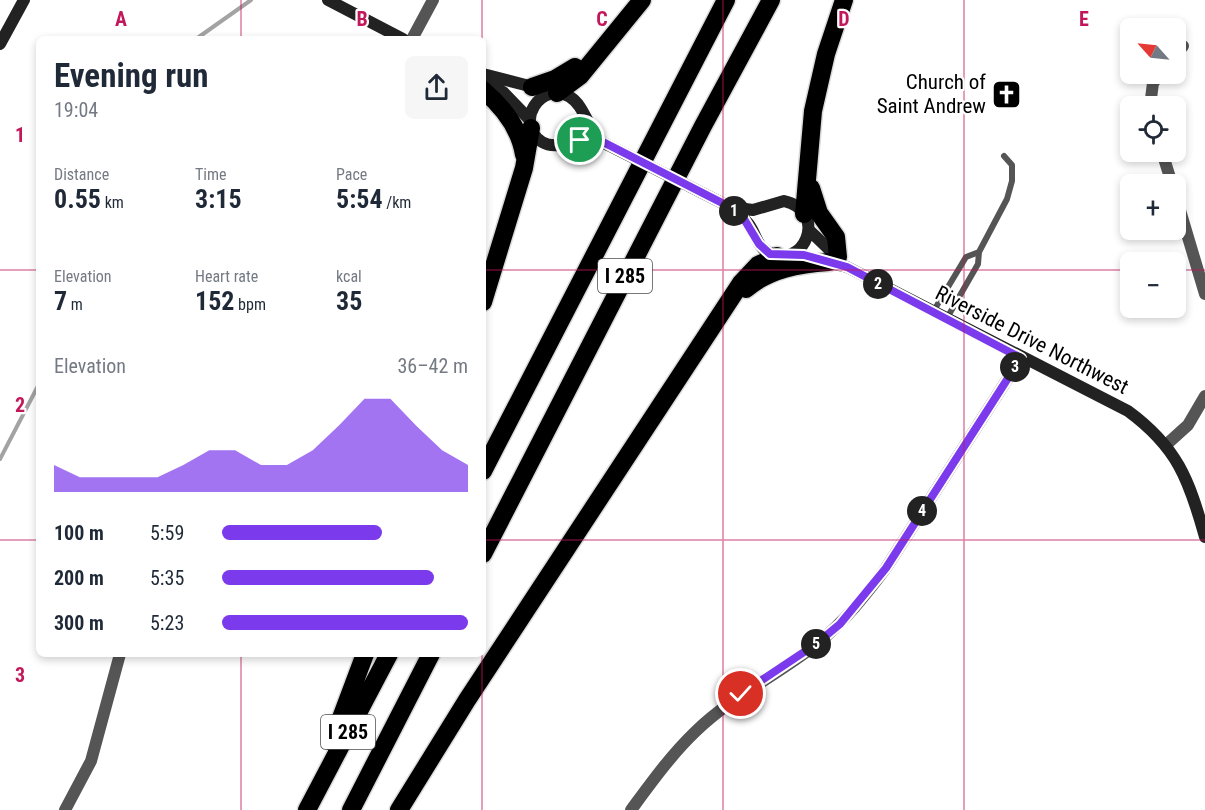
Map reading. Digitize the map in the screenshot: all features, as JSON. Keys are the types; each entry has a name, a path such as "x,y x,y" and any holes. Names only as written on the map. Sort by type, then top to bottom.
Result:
{"highway":[{"path":"555,93 579,78 642,0"},
{"name":"I 285","path":"486,465 726,0"},
{"name":"I 285","path":"486,548 703,126 771,0"},
{"path":"807,222 813,111 826,54 844,0"},
{"path":"532,87 562,76 611,37"},
{"path":"486,93 503,110 522,141 525,164"},
{"path":"486,292 525,164 530,124"},
{"path":"728,303 751,284 769,274 789,267 838,262 836,237 819,213 813,196 809,167"},
{"path":"399,810 467,700 728,303 749,273 785,255"},
{"path":"306,810 365,657"},
{"name":"I 285","path":"306,810 387,657"},
{"name":"I 285","path":"351,810 430,657"}],"street":[{"path":"0,44 24,0"},
{"path":"328,0 397,36"},
{"path":"414,36 433,0"},
{"path":"486,75 575,100 589,127 604,143"},
{"path":"486,83 503,92 542,142 550,145 580,140 604,143 730,207 751,226 764,249 785,255 804,244 807,222"},
{"path":"530,124 534,105 539,99 555,93"},
{"name":"Riverside Drive Northwest","path":"730,207 753,210 784,201 798,207 838,262"},
{"path":"1186,230 1205,294"},
{"name":"Riverside Drive Northwest","path":"785,255 838,262 933,313 1128,411 1149,426 1167,444 1188,480 1205,537"},
{"path":"631,810 674,753 696,731 741,694 816,644 861,601 886,568 1021,358"},
{"path":"1167,444 1188,424 1205,396"},
{"path":"65,810 91,761 119,657"}],"lane":[{"path":"946,319 978,264 979,252 1010,189 1012,165 1004,156"},
{"path":"933,313 966,257 979,252"}],"waterway":[{"path":"200,36 251,0"},
{"path":"0,459 36,390"}],"place":[{"name":"Church of Saint Andrew","path":"1007,94"}],"route":[{"path":"580,140 601,141 730,207 751,226 759,244 770,254 804,255 847,267 1021,358 886,568 861,601 840,624 816,644 741,694"}]}
